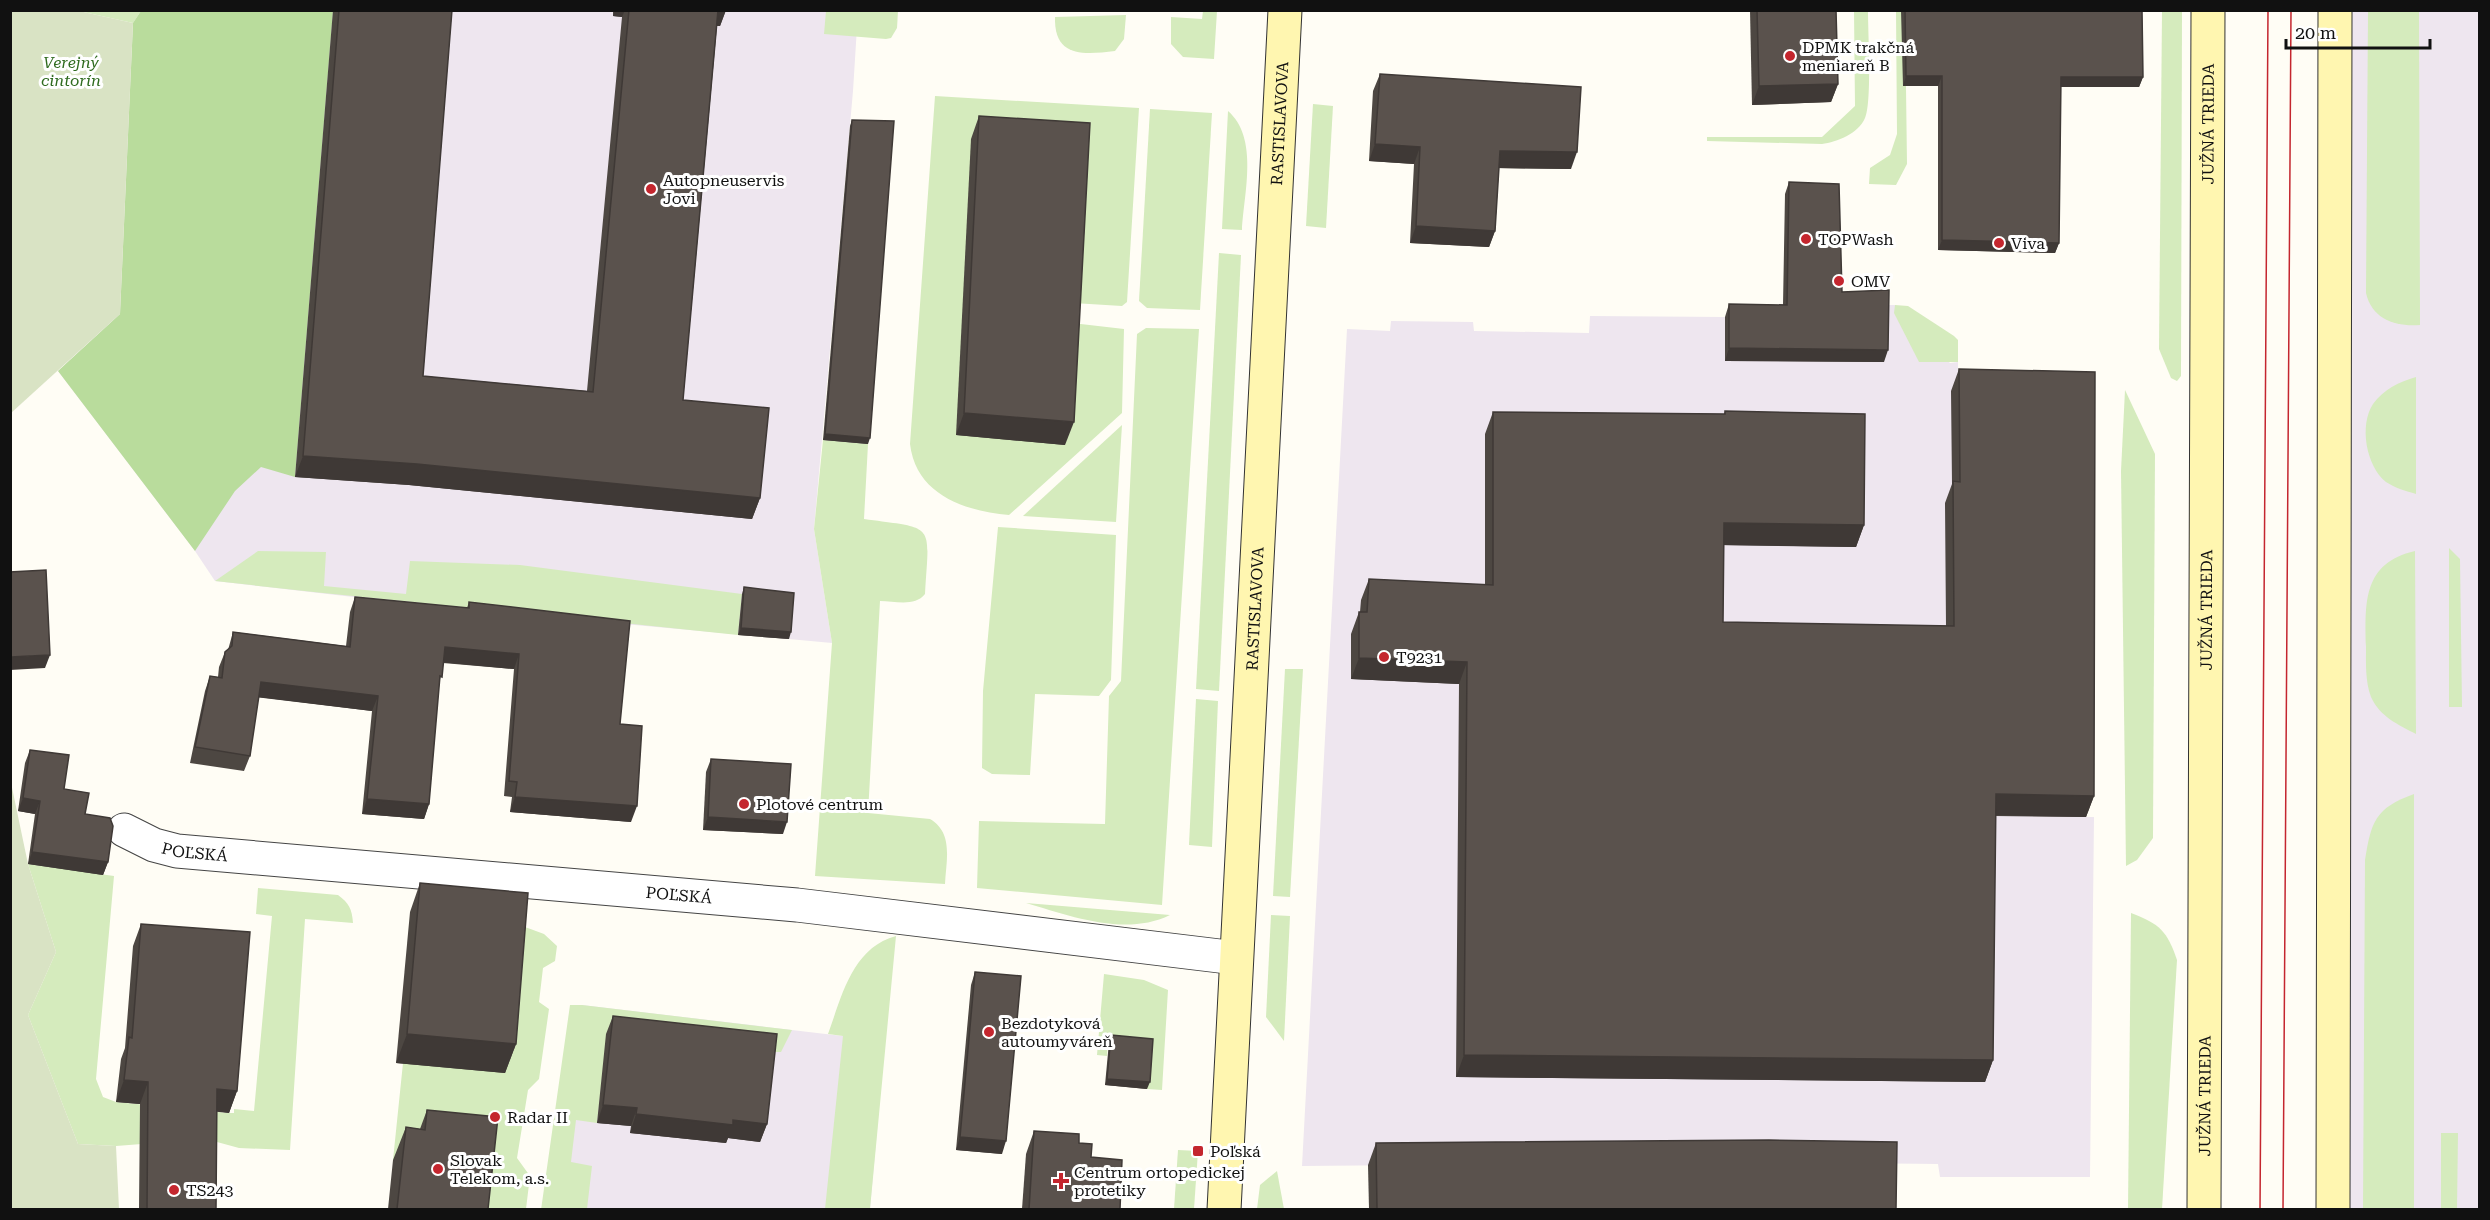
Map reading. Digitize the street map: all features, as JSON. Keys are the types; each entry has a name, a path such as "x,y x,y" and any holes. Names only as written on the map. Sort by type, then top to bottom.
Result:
{"street":[{"name":"RASTISLAVOVA","path":"1224,1209 1285,10"},
{"name":"JUŽNÁ TRIEDA","path":"2204,1209 2208,10"},
{"path":"2333,1209 2336,10"},
{"name":"POĽSKÁ","path":"124,830 154,845 177,851 819,907 1236,958"}],"shaded area":[{"path":"141,11 858,11 814,529 832,643 448,608 215,581 195,551 58,371 120,314 133,23"},
{"path":"2336,11 2479,11 2479,1209 2333,1210"},
{"path":"1784,305 1895,305 1895,313 1950,363 1958,362 1958,374 2086,817 2094,817 2090,1177 1940,1177 1938,1164 1761,1162 1302,1166 1347,329 1390,331 1391,321 1473,322 1474,331 1589,333 1590,316 1725,317"},
{"path":"582,1005 885,1041 870,1209 555,1210"}],"green space":[{"name":"Verejný cintorín","path":"11,10 79,11 133,23 120,314 11,413"},
{"path":"79,11 141,11 133,23"},
{"path":"141,11 333,11 295,477 261,467 235,491 195,551 58,371 120,314 133,23"},
{"path":"826,11 898,11 897,28 891,38 886,39 824,34"},
{"path":"1203,11 1217,11 1214,59 1183,57 1171,44 1171,17 1202,19"},
{"path":"1854,11 1868,11 1867,110 1862,124 1857,129 1840,139 1822,144 1707,141 1707,137 1822,137 1855,106"},
{"path":"1896,11 1905,11 1907,164 1896,185 1869,184 1870,168 1890,155 1897,134"},
{"path":"2162,11 2182,11 2181,376 2177,381 2171,378 2159,349"},
{"path":"2368,11 2419,11 2420,325 2394,323 2379,315 2373,309 2366,293"},
{"path":"1126,15 1124,39 1115,51 1081,53 1072,50 1059,40 1056,30 1055,17"},
{"path":"935,96 1139,108 1127,302 1122,306 1073,303 1072,323 1124,329 1122,413 1009,515 960,504 932,488 914,462 910,444"},
{"path":"1313,104 1333,106 1326,228 1306,226"},
{"path":"1150,109 1212,113 1200,310 1147,308 1139,301"},
{"path":"1228,111 1238,122 1247,151 1247,183 1242,230 1222,229"},
{"path":"1219,253 1241,255 1219,691 1196,689"},
{"path":"1895,305 1908,306 1954,336 1958,340 1958,362 1919,362 1894,313"},
{"path":"1146,328 1199,329 1162,905 977,888 979,821 1105,824 1109,696 1121,681 1137,334"},
{"path":"2416,377 2416,494 2389,484 2379,475 2369,456 2366,423 2373,404 2382,394"},
{"path":"2125,390 2155,454 2153,838 2137,860 2126,866 2121,471"},
{"path":"1122,425 1116,522 1023,516"},
{"path":"823,440 868,444 864,519 916,528 923,533 927,541 925,594 916,601 910,602 880,601 868,813 930,819 938,825 943,832 947,848 945,884 815,876 832,643 814,529"},
{"path":"998,527 1116,535 1111,680 1099,696 1035,694 1030,775 992,774 982,768 983,691"},
{"path":"2449,548 2460,559 2462,707 2449,707"},
{"path":"258,551 326,552 324,586 406,594 410,561 520,565 742,594 738,635 215,581"},
{"path":"2415,551 2416,734 2397,724 2379,710 2371,697 2366,672 2366,614 2371,587 2376,575 2385,565"},
{"path":"1285,669 1303,669 1290,897 1273,896"},
{"path":"1196,699 1218,701 1212,847 1189,845"},
{"path":"10,778 28,864 56,952 28,1015 78,1144 116,1146 119,1209 11,1209"},
{"path":"2414,794 2414,1209 2363,1209 2365,860 2377,818 2391,805"},
{"path":"28,864 114,876 96,1079 103,1097 116,1102 228,1113 234,1113 234,1109 254,1111 272,916 256,914 258,888 338,895 345,901 351,910 353,923 305,919 290,1150 239,1148 206,1139 116,1146 78,1144 28,1015 56,952"},
{"path":"1026,903 1170,915 1153,921 1117,924 1079,918"},
{"path":"2131,913 2156,925 2166,935 2177,960 2162,1209 2128,1209"},
{"path":"1271,915 1290,916 1284,1041 1266,1017"},
{"path":"517,924 544,934 557,946 555,961 543,968 539,1002 549,1009 539,1079 528,1090 517,1158 530,1176 526,1209 479,1209 413,1163 393,1160 403,1063"},
{"path":"896,936 870,1209 825,1209 843,1036 828,1034 844,989 859,962 881,942"},
{"path":"1104,974 1144,980 1168,990 1162,1090 1147,1089 1150,1045 1108,1042 1107,1056 1097,1055"},
{"path":"570,1005 792,1030 781,1052 607,1034 597,1123 576,1120 571,1162 592,1166 587,1209 541,1210"},
{"path":"2441,1133 2458,1133 2457,1209 2441,1209"},
{"path":"1178,1150 1198,1151 1194,1209 1174,1209"},
{"path":"1277,1171 1284,1209 1257,1209 1260,1185"}],"building":[{"path":"339,10 452,10 423,376 593,392 629,10 718,10 683,400 769,408 760,498 417,464 303,456"},
{"name":"DPMK trakčná meniareň B","path":"1757,10 1836,10 1838,84 1759,86"},
{"path":"1905,10 2142,10 2143,77 2061,77 2059,243 1942,240 1942,76 1906,76"},
{"path":"1380,74 1581,87 1577,152 1500,151 1495,231 1416,226 1420,147 1375,144"},
{"path":"979,116 1090,123 1074,422 964,413"},
{"path":"852,120 894,121 870,438 825,434"},
{"path":"1789,182 1839,184 1842,292 1889,290 1888,350 1729,348 1729,304 1787,305"},
{"path":"1959,369 2095,372 2094,796 1996,794 1993,1060 1464,1055 1467,662 1359,658 1359,612 1367,612 1369,579 1493,585 1493,412 1725,414 1725,411 1865,414 1864,525 1724,523 1723,622 1954,626 1953,481 1960,482"},
{"path":"46,570 50,655 10,657 10,572"},
{"path":"744,587 794,593 791,632 741,628"},
{"path":"355,597 469,608 469,602 630,621 620,724 642,726 637,806 515,797 517,782 509,781 519,654 445,647 442,677 440,676 429,804 367,799 378,696 261,682 250,756 195,747 210,676 222,678 225,652 232,646 233,632 350,647"},
{"path":"30,750 69,755 64,789 89,793 85,814 110,818 113,826 108,862 32,852 40,801 23,798"},
{"name":"Plotové centrum","path":"711,759 791,764 787,822 708,817"},
{"path":"420,883 528,893 516,1044 407,1034"},
{"path":"141,924 250,932 237,1091 217,1089 216,1209 147,1209 148,1082 124,1080 129,1037 132,1038"},
{"name":"Bezdotyková autoumyváreň","path":"975,972 1021,976 1006,1141 960,1137"},
{"path":"613,1016 777,1034 767,1124 733,1120 733,1125 636,1114 637,1108 603,1105"},
{"path":"1111,1035 1153,1039 1150,1082 1107,1079"},
{"name":"Slovak Telekom, a.s.","path":"427,1110 498,1117 488,1209 397,1209 406,1127 425,1130"},
{"path":"1034,1131 1079,1134 1079,1143 1092,1144 1091,1157 1122,1160 1120,1209 1029,1209"},
{"path":"1769,1140 1897,1142 1896,1209 1377,1209 1376,1143"}],"tram line":[{"path":"2260,1210 2268,10"},
{"path":"2283,1210 2291,10"}],"place":[{"name":"DPMK trakčná meniareň B","path":"1790,56"},
{"name":"Autopneuservis Jovi","path":"651,189"},
{"name":"TOPWash","path":"1806,239"},
{"name":"Viva","path":"1999,243"},
{"name":"OMV","path":"1839,281"},
{"name":"T9231","path":"1384,657"},
{"name":"Plotové centrum","path":"744,804"},
{"name":"Bezdotyková autoumyváreň","path":"989,1032"},
{"name":"Radar II","path":"495,1117"},
{"name":"Poľská","path":"1198,1151"},
{"name":"Slovak Telekom, a.s.","path":"438,1169"},
{"name":"Centrum ortopedickej protetiky","path":"1061,1181"},
{"name":"TS243","path":"174,1190"}]}
